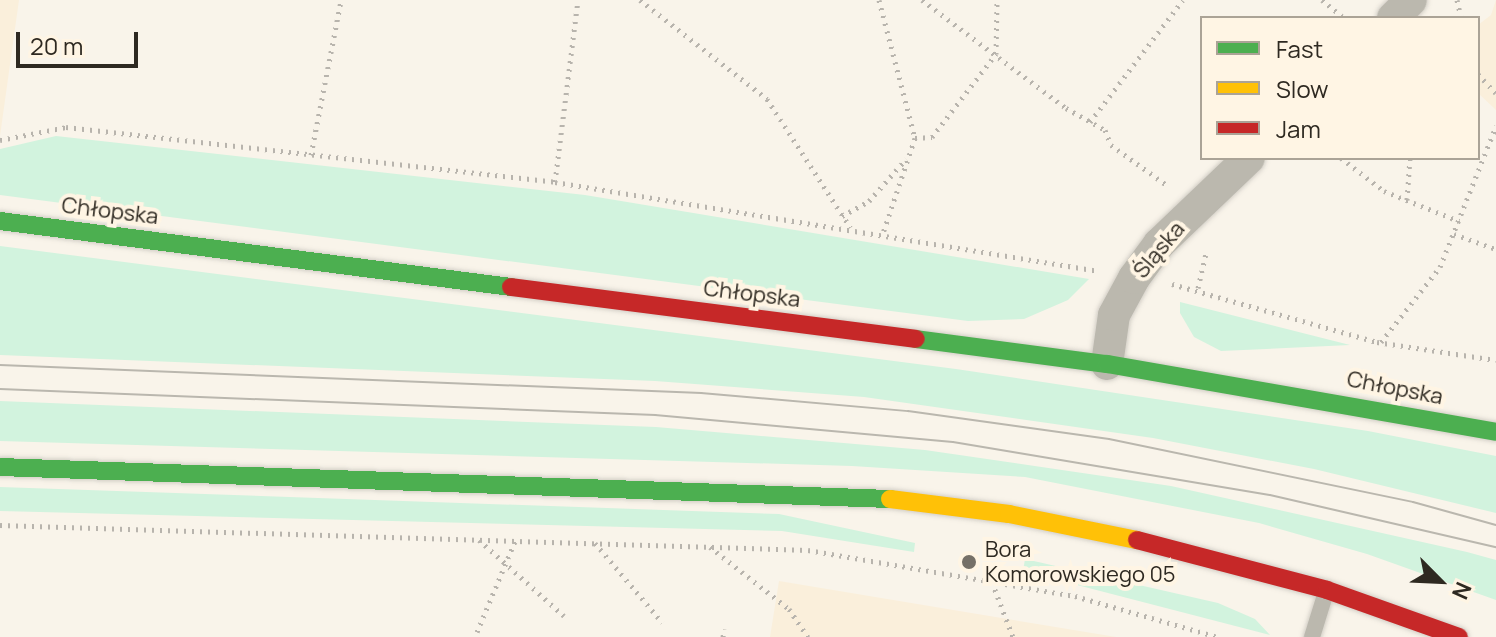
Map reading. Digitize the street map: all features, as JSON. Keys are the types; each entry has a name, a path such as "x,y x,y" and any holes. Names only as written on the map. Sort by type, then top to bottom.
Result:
{"main road":[{"name":"Chłopska","path":"0,221 1107,364 1496,432"},
{"path":"0,467 859,495 1077,526 1327,590 1459,637"}],"street":[{"path":"1395,16 1411,0"},
{"name":"Śląska","path":"1107,364 1114,315 1134,278 1159,244 1247,160"}],"lane":[{"path":"1312,637 1327,590"}],"path":[{"path":"311,155 341,0"},
{"path":"555,182 578,0"},
{"path":"640,0 767,99 850,228"},
{"path":"879,0 915,138 883,233"},
{"path":"922,0 1105,130 1111,145 1176,192"},
{"path":"915,138 932,137 996,54 997,0"},
{"path":"1090,122 1183,0"},
{"path":"1322,0 1342,16"},
{"path":"1480,76 1496,93"},
{"path":"1381,342 1426,287 1454,234 1496,126"},
{"path":"0,140 66,127 555,182 1103,271"},
{"path":"842,216 869,201 909,156"},
{"path":"1344,160 1384,191 1459,221"},
{"path":"1407,200 1410,160"},
{"path":"1454,234 1496,249"},
{"path":"1198,288 1219,300 1381,342 1496,360"},
{"path":"0,525 808,550 1075,596 1218,637"},
{"path":"478,540 564,616"},
{"path":"477,632 515,541"},
{"path":"595,543 662,622"},
{"path":"709,547 789,609 808,637"},
{"path":"991,581 1013,637"},
{"path":"723,637 724,629"}],"shaded area":[{"path":"0,0 19,0 0,136"},
{"path":"1496,0 1496,110 1480,95 1480,23 1491,15"},
{"path":"779,581 1116,637 770,637"}],"green space":[{"path":"56,136 585,195 1089,279 1068,300 1024,319 968,321 0,195 0,149"},
{"path":"0,246 956,369 1368,431 1496,456 1496,513 1314,469 1153,438 864,397 655,381 0,355"},
{"path":"1180,302 1350,345 1221,351 1194,337 1180,313"},
{"path":"0,401 656,427 925,450 1171,486 1467,552 1496,560 1496,600 1367,554 1259,523 1025,477 852,466 0,441"},
{"path":"0,487 779,514 915,543 914,552 782,531 0,511"},
{"path":"1025,559 1218,603 1255,619 1270,635 1023,571"}],"tram line":[{"path":"0,365 701,393 908,411 1109,439 1413,502 1496,525"},
{"path":"0,389 655,415 953,442 1270,495 1496,547"}],"traffic: fast":[{"path":"0,221 511,287"},
{"path":"916,339 1107,364 1496,432"},
{"path":"0,467 890,499"}],"traffic: slow":[{"path":"890,499 1009,514 1137,540"}],"traffic: jam":[{"path":"511,287 916,339"},
{"path":"1137,540 1327,590 1459,637"}],"place":[{"name":"Bora Komorowskiego 05","path":"969,562"}]}
